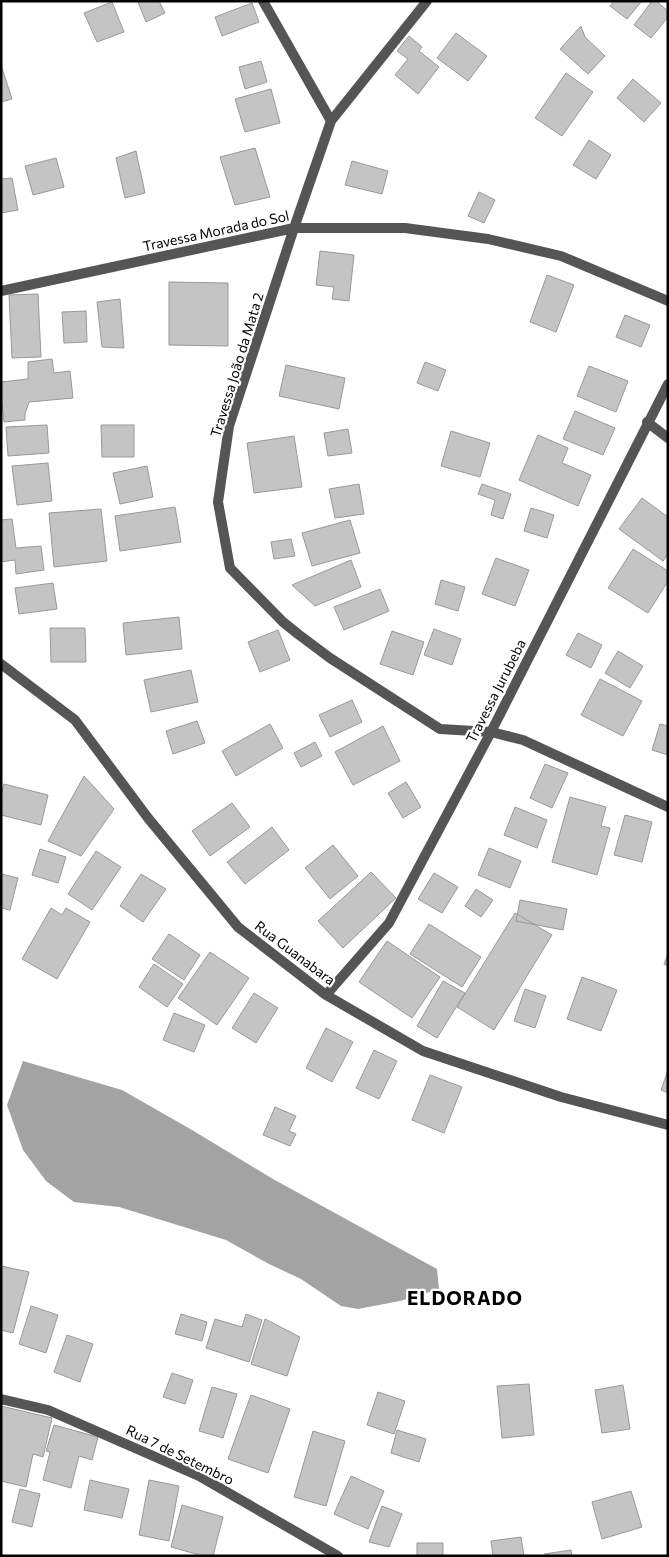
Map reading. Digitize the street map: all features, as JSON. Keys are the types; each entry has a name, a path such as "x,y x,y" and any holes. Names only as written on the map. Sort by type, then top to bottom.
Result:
{"street":[{"path":"263,1 331,121"},
{"name":"Travessa João da Mata 2","path":"427,1 331,121 229,426 218,502 230,568 283,622 298,634 330,658 440,729 491,732 523,740 668,807"},
{"name":"Travessa Morada do Sol","path":"1,292 294,228 405,228 488,239 561,256 668,302"},
{"name":"Travessa Jurubeba","path":"326,995 389,923 491,732 668,384"},
{"path":"647,422 668,438"},
{"name":"Rua Guanabara","path":"1,664 75,720 148,818 238,927 326,995 424,1051 562,1097 668,1125"},
{"name":"Rua 7 de Setembro","path":"1,1399 48,1410 199,1476 338,1556"}],"shaded area":[{"path":"23,1061 122,1090 273,1179 437,1269 439,1289 400,1301 358,1309 341,1306 301,1279 226,1240 119,1207 74,1202 46,1181 23,1150 7,1105"}],"building":[{"path":"139,1 159,1 165,13 146,22"},
{"path":"614,1 642,1 627,19 610,6"},
{"path":"652,1 656,1 668,11 668,17 651,38 634,25"},
{"path":"112,2 124,32 97,42 84,13"},
{"path":"252,3 259,22 222,36 215,17"},
{"path":"581,26 585,37 605,56 588,74 560,49"},
{"path":"456,33 487,56 468,81 437,58"},
{"path":"409,36 422,47 419,51 439,67 418,94 395,75 408,59 397,51"},
{"path":"261,61 267,82 245,89 239,67"},
{"path":"1,65 12,99 1,102"},
{"path":"566,73 593,92 562,136 535,118"},
{"path":"633,79 661,103 644,122 617,98"},
{"path":"271,89 280,123 245,132 235,99"},
{"path":"589,140 611,155 596,179 573,165"},
{"path":"255,148 270,197 235,205 220,157"},
{"path":"136,151 145,193 125,198 116,158"},
{"path":"56,158 64,187 33,195 25,166"},
{"path":"352,161 388,171 382,194 345,185"},
{"path":"12,178 18,210 1,213 1,179"},
{"path":"479,192 495,200 484,223 468,216"},
{"path":"320,251 354,255 349,301 332,299 334,287 316,285"},
{"path":"547,275 574,285 556,332 530,322"},
{"path":"169,282 228,283 228,346 169,345"},
{"path":"38,294 41,357 12,358 9,295"},
{"path":"120,299 124,348 102,347 97,302"},
{"path":"86,311 87,342 64,343 62,312"},
{"path":"625,315 650,325 641,347 616,337"},
{"path":"52,359 54,373 70,371 73,398 29,402 25,420 4,422 1,382 28,379 28,362"},
{"path":"425,362 446,370 438,391 417,383"},
{"path":"286,365 345,378 339,409 279,396"},
{"path":"589,366 628,381 616,412 577,396"},
{"path":"575,411 615,428 603,455 563,439"},
{"path":"47,425 49,453 8,456 6,427"},
{"path":"101,425 134,425 134,457 102,457"},
{"path":"348,429 352,453 328,456 324,433"},
{"path":"451,431 490,443 480,477 441,466"},
{"path":"538,435 568,448 562,463 591,475 578,506 519,480"},
{"path":"294,436 302,487 254,493 247,443"},
{"path":"48,463 52,501 17,505 12,466"},
{"path":"147,466 153,497 120,504 113,473"},
{"path":"359,484 364,514 335,518 329,489"},
{"path":"482,484 511,494 503,519 491,515 495,500 478,494"},
{"path":"642,498 668,517 668,554 663,561 619,529"},
{"path":"175,507 181,542 120,551 115,516"},
{"path":"531,508 554,515 547,538 524,531"},
{"path":"101,509 107,561 54,567 49,513"},
{"path":"12,519 16,548 41,546 44,570 16,574 15,560 1,562 1,520"},
{"path":"350,520 360,553 312,566 302,533"},
{"path":"291,539 295,556 274,559 271,542"},
{"path":"633,549 668,571 668,581 648,613 608,588"},
{"path":"496,558 529,570 515,606 482,594"},
{"path":"351,560 361,587 315,606 292,585"},
{"path":"441,580 465,587 458,611 435,604"},
{"path":"53,583 57,609 19,614 15,588"},
{"path":"380,589 389,611 344,630 334,607"},
{"path":"179,617 182,649 126,655 123,623"},
{"path":"50,628 85,628 86,662 51,662"},
{"path":"434,629 461,639 452,665 424,655"},
{"path":"278,630 290,660 260,672 248,642"},
{"path":"392,631 424,642 413,675 380,664"},
{"path":"578,633 602,645 591,668 566,655"},
{"path":"618,651 643,666 630,688 605,673"},
{"path":"191,670 198,702 151,712 144,680"},
{"path":"600,679 642,701 623,736 581,715"},
{"path":"352,700 362,722 330,737 319,715"},
{"path":"197,721 205,743 173,754 166,731"},
{"path":"270,724 283,748 236,776 222,751"},
{"path":"660,724 668,726 668,755 652,750"},
{"path":"383,726 400,761 353,785 335,752"},
{"path":"315,742 322,756 301,767 294,753"},
{"path":"545,764 568,773 552,808 530,798"},
{"path":"84,776 114,809 81,856 48,841"},
{"path":"406,782 421,807 403,818 388,793"},
{"path":"4,784 48,795 41,825 1,815 1,795"},
{"path":"570,797 606,807 601,826 610,828 597,875 552,862"},
{"path":"232,803 250,827 210,856 192,831"},
{"path":"515,807 547,820 537,848 504,835"},
{"path":"625,815 652,822 642,862 614,855"},
{"path":"272,827 289,850 245,884 227,862"},
{"path":"333,845 358,876 330,899 305,868"},
{"path":"489,848 521,861 510,888 478,875"},
{"path":"40,849 66,857 58,883 32,875"},
{"path":"96,851 121,867 92,910 68,894"},
{"path":"371,872 396,898 343,948 318,921"},
{"path":"434,873 458,887 442,913 418,899"},
{"path":"1,874 18,878 10,910 1,908"},
{"path":"141,874 166,889 143,922 120,906"},
{"path":"476,889 493,900 481,917 465,906"},
{"path":"520,900 567,909 563,930 516,921"},
{"path":"51,908 62,915 66,908 90,922 57,979 22,959"},
{"path":"515,913 552,935 494,1030 457,1007"},
{"path":"429,924 481,957 462,987 410,954"},
{"path":"169,934 200,955 184,980 152,959"},
{"path":"387,941 440,977 412,1018 359,982"},
{"path":"210,952 249,978 217,1025 178,998"},
{"path":"668,954 668,966 664,964"},
{"path":"154,964 183,984 167,1007 139,987"},
{"path":"582,977 617,990 601,1031 567,1019"},
{"path":"443,981 465,993 437,1038 417,1026"},
{"path":"525,989 546,996 535,1028 514,1021"},
{"path":"254,993 278,1008 256,1043 232,1028"},
{"path":"174,1013 205,1025 194,1052 163,1040"},
{"path":"326,1028 353,1042 332,1082 306,1068"},
{"path":"374,1050 397,1061 379,1099 356,1088"},
{"path":"668,1070 668,1093 661,1090"},
{"path":"430,1075 462,1087 444,1133 412,1120"},
{"path":"275,1107 296,1116 289,1131 296,1134 290,1146 263,1135"},
{"path":"1,1266 29,1272 13,1333 1,1330"},
{"path":"31,1306 58,1315 46,1353 19,1344"},
{"path":"181,1314 207,1322 202,1341 175,1334"},
{"path":"246,1314 262,1320 249,1362 206,1348 215,1319 242,1327"},
{"path":"265,1319 300,1337 287,1376 251,1364"},
{"path":"67,1335 93,1344 80,1382 54,1372"},
{"path":"172,1373 193,1380 185,1404 163,1397"},
{"path":"529,1384 534,1435 502,1438 497,1386"},
{"path":"623,1385 630,1429 602,1433 595,1390"},
{"path":"212,1387 237,1394 223,1438 199,1431"},
{"path":"378,1392 405,1401 394,1434 367,1425"},
{"path":"251,1395 290,1409 268,1473 228,1459"},
{"path":"1,1406 52,1418 43,1457 33,1454 26,1487 1,1481"},
{"path":"54,1425 98,1437 92,1460 79,1456 71,1488 43,1480 50,1452 46,1451"},
{"path":"397,1430 426,1439 419,1462 391,1453"},
{"path":"313,1431 345,1441 326,1506 294,1497"},
{"path":"351,1476 384,1491 368,1529 334,1514"},
{"path":"90,1480 129,1489 122,1518 84,1510"},
{"path":"149,1480 179,1486 169,1541 139,1535"},
{"path":"20,1489 40,1494 32,1527 12,1522"},
{"path":"631,1491 642,1527 602,1539 592,1502"},
{"path":"182,1505 223,1517 213,1556 203,1556 171,1547"},
{"path":"382,1506 402,1514 389,1547 369,1542"},
{"path":"521,1537 524,1556 493,1556 491,1541"},
{"path":"417,1543 443,1543 443,1556 417,1556"},
{"path":"571,1550 572,1556 544,1556 544,1554"}],"district":[{"name":"ELDORADO","path":"465,1298"}]}
